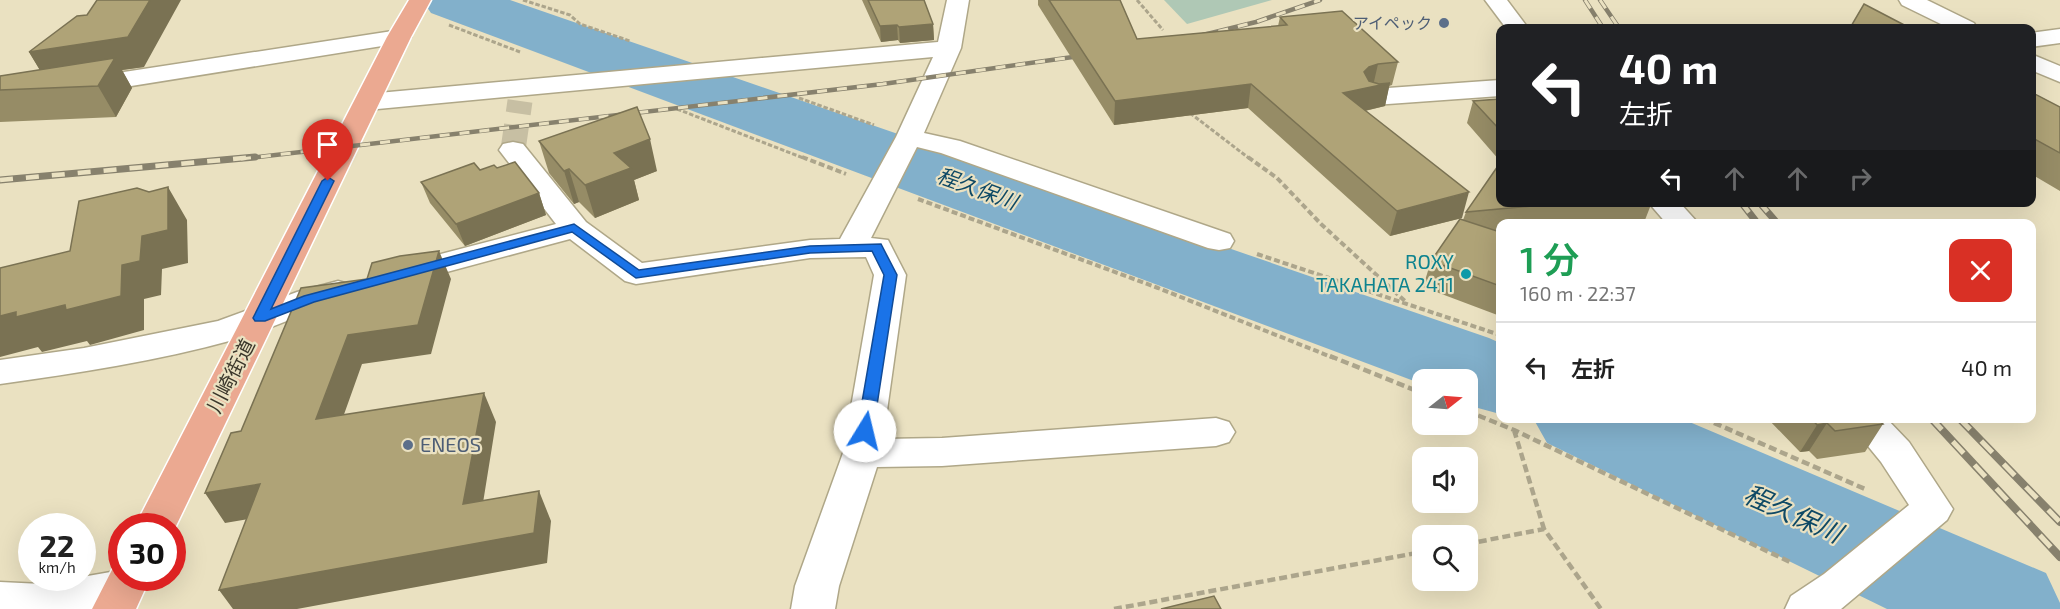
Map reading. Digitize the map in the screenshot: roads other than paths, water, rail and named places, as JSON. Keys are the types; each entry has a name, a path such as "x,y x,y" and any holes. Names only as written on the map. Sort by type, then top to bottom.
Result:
{"main road":[{"name":"川崎街道","path":"162,513 410,15"}],"street":[{"path":"851,247 909,137 949,48 958,0"},
{"path":"1496,0 1514,24"},
{"path":"1910,0 1958,24"},
{"path":"0,99 410,15"},
{"path":"2036,39 2060,36"},
{"path":"367,102 522,93 598,80 949,48"},
{"path":"2036,63 2060,75"},
{"path":"1374,97 1496,88"},
{"path":"909,137 950,147 1219,241"},
{"path":"513,150 574,228 636,274 810,249 877,247 890,275 862,453 817,586 813,609"},
{"path":"1667,207 1679,219"},
{"path":"0,372 84,360 225,331 309,299 574,228"},
{"path":"1830,592 1934,508 1894,452 1868,423"},
{"path":"862,453 942,452 1216,432"},
{"path":"0,600 42,602 122,592"}],"waterway":[{"name":"程久保川","path":"452,0 1455,361 1496,379"},
{"name":"程久保川","path":"1594,423 2003,609"}],"tunnel":[{"path":"513,150 520,101"}],"railway":[{"path":"1199,36 1256,22 1320,0"},
{"path":"1585,0 1600,24"},
{"path":"1600,0 1616,24"},
{"path":"241,159 883,84 1087,55"},
{"path":"0,180 255,157"},
{"path":"1745,207 1754,219"},
{"path":"1763,207 1774,219"},
{"path":"1936,423 2060,557"},
{"path":"1964,423 2060,522"}],"place":[{"name":"アイペック","path":"1444,23"},
{"name":"ROXY TAKAHATA 2411","path":"1466,274"},
{"name":"ENEOS","path":"408,445"}]}
